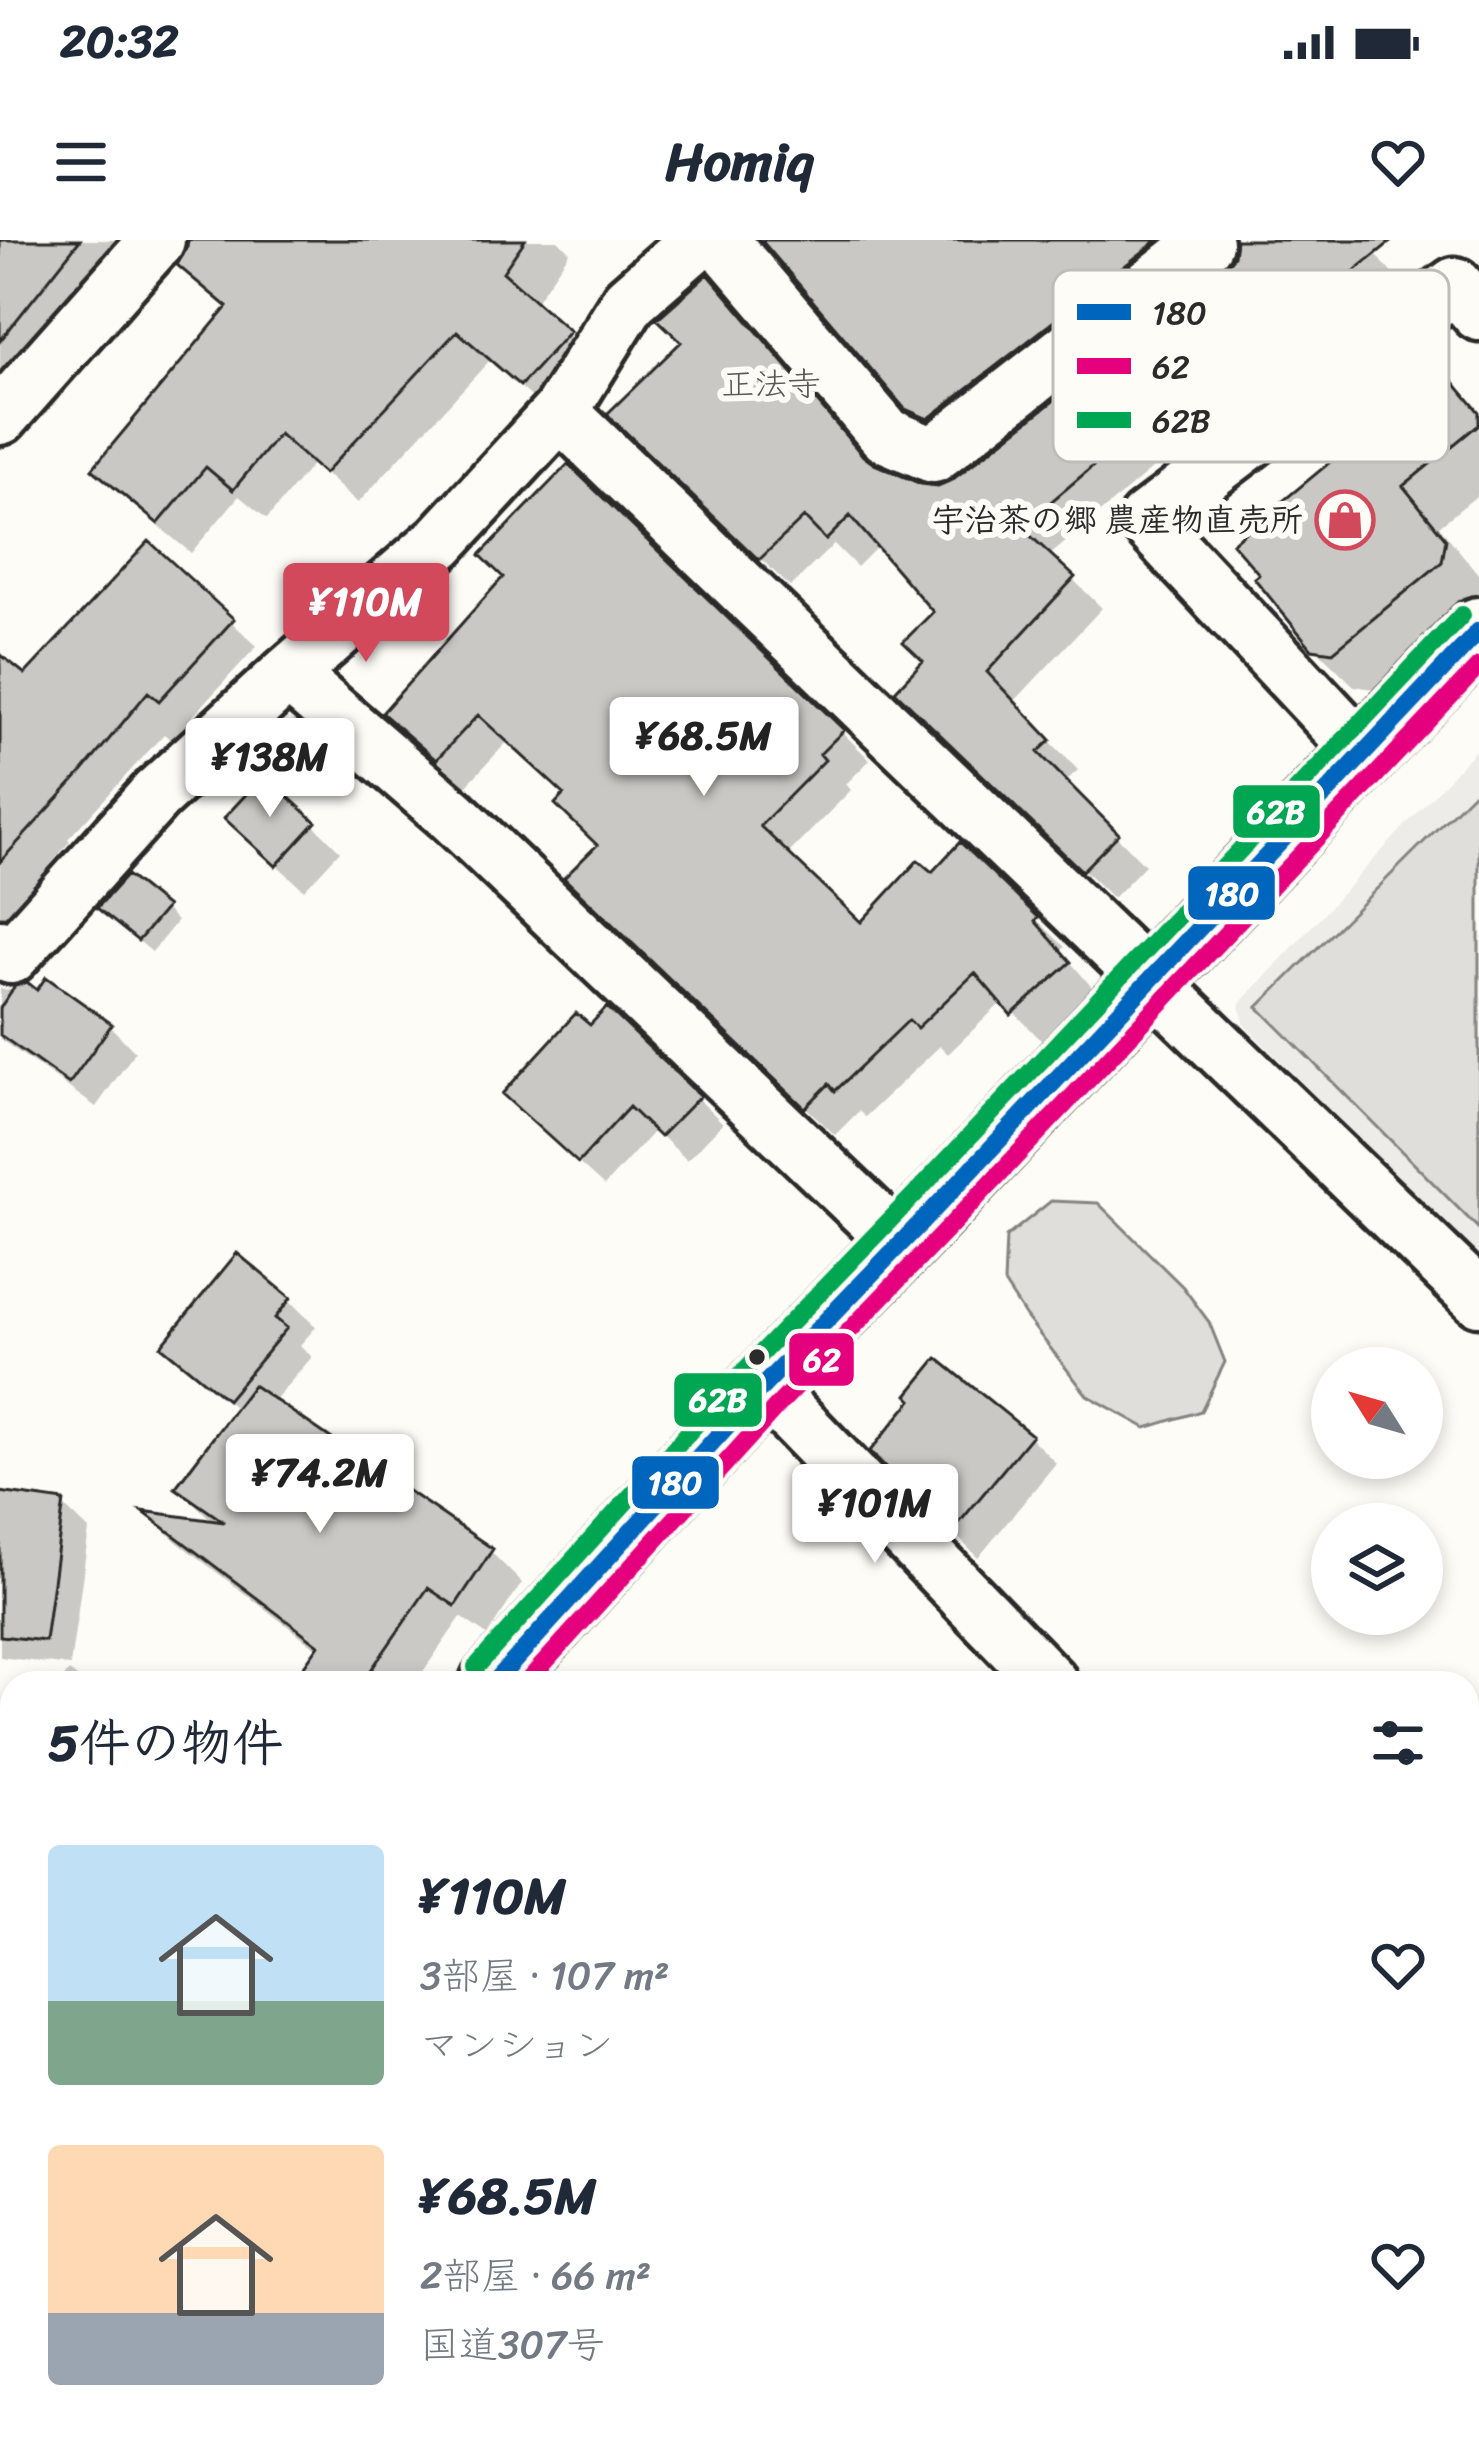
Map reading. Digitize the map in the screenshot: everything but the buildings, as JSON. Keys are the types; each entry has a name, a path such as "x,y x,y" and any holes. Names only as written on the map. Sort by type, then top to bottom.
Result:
{"highway":[{"path":"505,1671 764,1386 1479,631"}],"street":[{"path":"0,417 157,240"},
{"path":"0,946 11,956 156,795 441,541 560,412 628,301 699,240"},
{"path":"719,240 886,436 933,455 1053,361"},
{"path":"1170,270 1205,243"},
{"path":"1449,290 1455,285 1479,313"},
{"path":"560,412 1479,1298"},
{"path":"1222,462 1146,520 1364,753"},
{"path":"288,674 453,817 902,1244"},
{"path":"764,1386 1038,1671"}],"shaded area":[{"path":"1479,746 1479,1258 1245,1026 1239,1005"},
{"path":"1479,787 1479,1229 1258,1007"},
{"path":"1051,1201 1098,1203 1183,1287 1209,1322 1225,1362 1201,1411 1146,1428 1087,1395 1026,1317 1004,1283 1006,1237"}],"transit line":[{"name":"62B","path":"476,1667 746,1369 1462,615"},
{"name":"180","path":"505,1671 763,1386 1479,631"},
{"name":"62","path":"537,1671 781,1402 1479,666"}],"place":[{"name":"宇治茶の郷 農産物直売所","path":"1345,520"}],"park label":[{"name":"正法寺","path":"771,384"}]}
